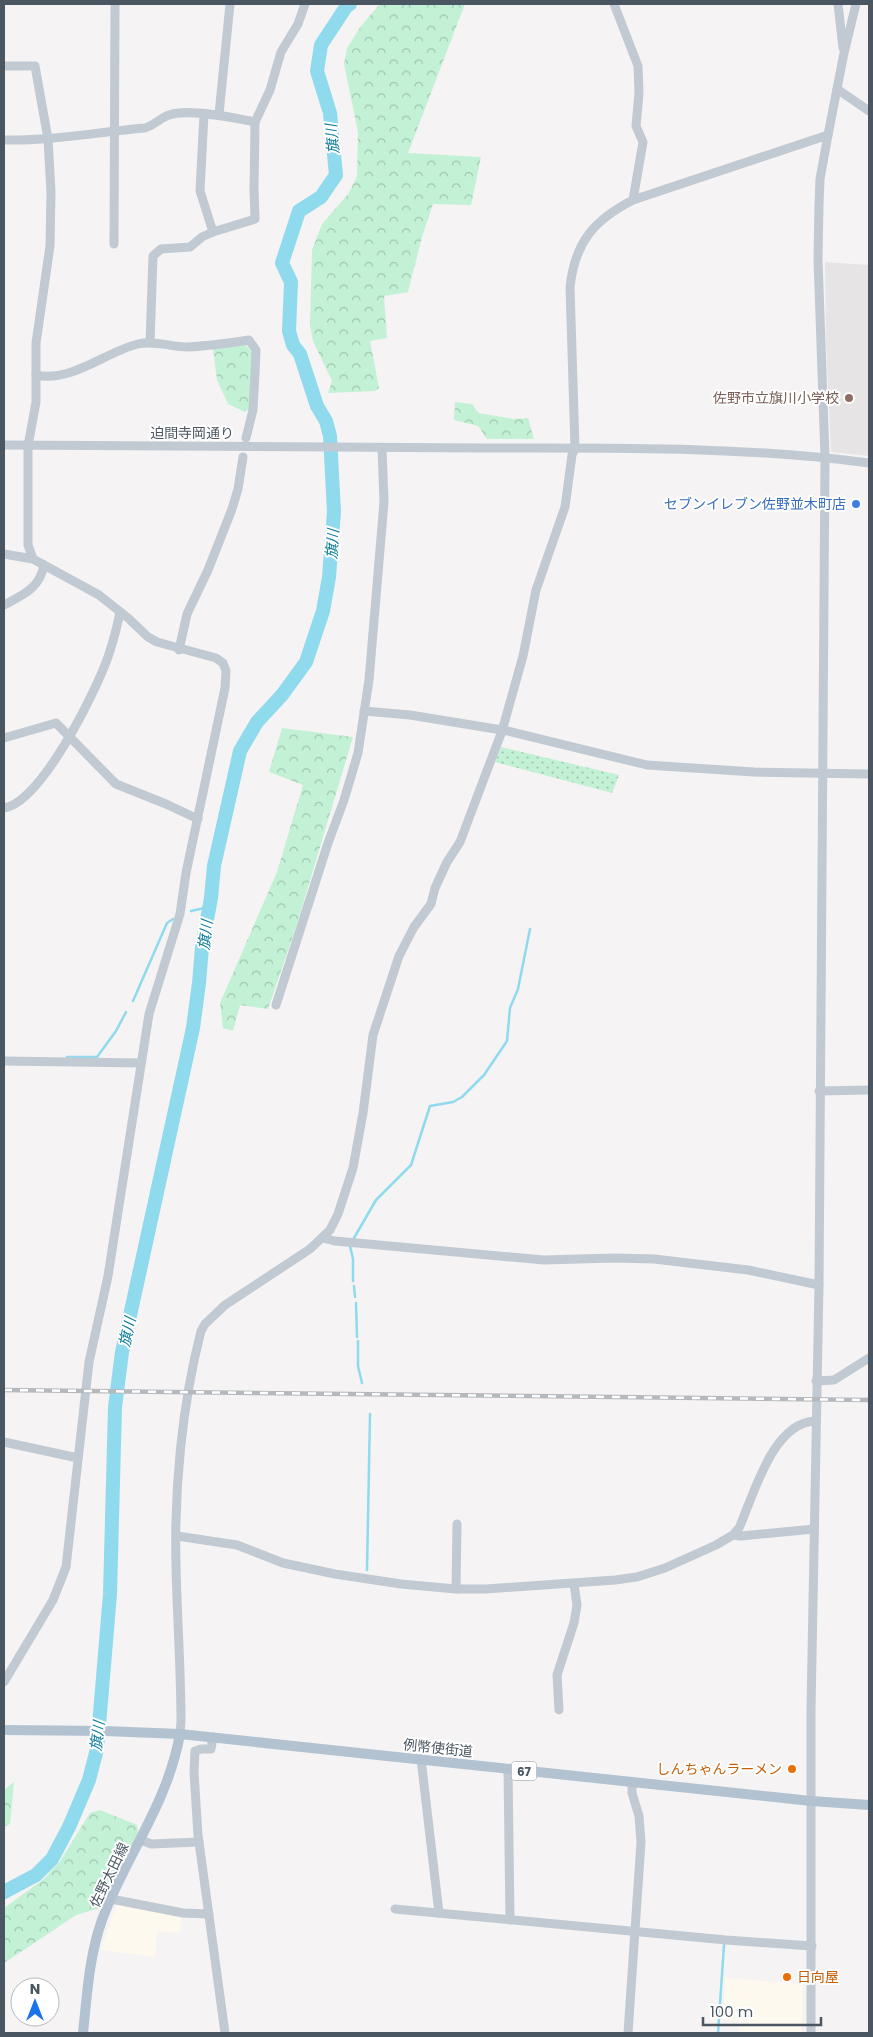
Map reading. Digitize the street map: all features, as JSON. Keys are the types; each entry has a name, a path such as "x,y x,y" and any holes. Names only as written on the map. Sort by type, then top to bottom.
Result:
{"main road":[{"name":"例幣使街道","path":"4,1730 180,1734 811,1801 869,1805"},
{"name":"佐野太田線","path":"82,2033 93,1950 102,1920 166,1789 180,1734"}],"street":[{"path":"114,244 115,4"},
{"path":"218,114 230,4"},
{"path":"150,343 153,256 161,250 190,247 202,237 213,232 255,219 255,122 268,98 281,52 298,24 305,4"},
{"path":"614,4 638,66 639,93 636,126 644,142 633,200"},
{"path":"838,4 844,53"},
{"path":"811,2033 811,1801 815,1421 819,1285 825,458 818,259 820,178 844,53 856,4"},
{"path":"4,66 35,66 51,168 50,246 36,342 36,402 28,446 28,545 33,560"},
{"path":"837,89 869,111"},
{"path":"4,140 48,140 57,137 154,125 168,115 178,113 218,114 255,122"},
{"path":"204,114 200,191 213,232"},
{"path":"180,1734 177,1536 179,1481 187,1393 201,1331 205,1324 225,1306 305,1253 323,1238 335,1222 347,1192 363,1113 373,1035 399,956 414,927 431,904 435,888 460,842 502,731 523,656 536,590 562,517 572,455 575,448 570,287 572,268 578,251 589,233 599,222 616,208 633,200 828,135"},
{"path":"36,375 50,376 68,372 89,365 121,349 140,344 150,343 186,347 249,340 256,350 253,410 246,438"},
{"name":"迫間寺岡通り","path":"4,445 575,448 726,451 825,458 869,464"},
{"path":"276,1005 358,753 370,671 384,502 381,448"},
{"path":"179,650 187,614 208,570 232,509 238,489 243,457"},
{"path":"4,554 44,564 99,596 120,612 148,638 179,650 216,658 223,663 226,671 225,688 186,873 180,914 150,1014 141,1063 108,1276 89,1362 66,1567 53,1600 4,1682"},
{"path":"4,604 34,588 44,564"},
{"path":"4,808 18,803 33,790 70,736 108,658 120,612"},
{"path":"364,711 410,715 502,731 647,765 822,775 869,774"},
{"path":"4,738 56,723 116,784 198,819"},
{"path":"4,1061 141,1063"},
{"path":"819,1091 869,1090"},
{"path":"323,1238 335,1241 544,1260 614,1258 671,1260 748,1270 819,1285"},
{"path":"816,1381 834,1380 869,1358"},
{"path":"177,1536 237,1545 283,1563 383,1582 456,1589 521,1588 615,1580 651,1573 716,1545 733,1535 739,1528 761,1475 774,1451 795,1427 806,1421 815,1421"},
{"path":"4,1442 78,1458"},
{"path":"456,1589 457,1524"},
{"path":"733,1535 741,1536 814,1529"},
{"path":"559,1710 557,1675 574,1623 577,1606 574,1584"},
{"path":"213,1737 211,1749 197,1750 194,1754 199,1842 225,2033"},
{"path":"421,1760 439,1913"},
{"path":"508,1769 510,1920"},
{"path":"628,2033 641,1842 639,1816 632,1793 632,1782"},
{"path":"141,1840 151,1844 199,1842"},
{"path":"111,1899 183,1913 209,1914"},
{"path":"395,1909 635,1932 812,1946"}],"shaded area":[{"name":"佐野市立旗川小学校","path":"825,262 869,265 869,456 831,452 826,343"},
{"path":"118,1903 182,1916 180,1933 157,1931 155,1957 101,1950"},
{"path":"725,1978 803,1984 802,2033 738,2033 739,2020 723,2020"}],"green space":[{"path":"380,4 465,4 408,153 481,157 471,205 433,204 422,237 408,292 384,296 387,338 370,341 379,388 375,391 328,393 332,381 313,341 310,325 312,250 322,224 349,193 357,176 358,132 344,64 347,48 361,26"},
{"path":"245,344 253,354 251,408 245,412 228,404 217,380 213,349"},
{"path":"455,402 472,404 478,413 514,419 528,418 534,439 487,439 478,426 454,420"},
{"path":"282,728 353,737 297,924 268,1009 240,1005 233,1031 223,1028 220,1003 277,872 303,785 269,772"},
{"path":"501,747 619,775 612,793 495,762"},
{"path":"14,1782 10,1824 4,1827 4,1790"},
{"path":"100,1810 137,1825 138,1832 100,1908 76,1915 4,1963 4,1908 44,1879 60,1861 90,1813"}],"waterway":[{"name":"旗川","path":"4,1892 36,1875 52,1859 69,1827 89,1780 97,1749 110,1594 115,1407 122,1352 193,1028 214,866 240,751 257,722 282,695 306,662 323,611 329,577 334,512 330,436 326,421 317,406 300,354 293,345 289,331 291,282 282,263 299,211 321,197 336,175 330,113 317,71 321,45 346,7 350,4"},
{"path":"191,911 209,907"},
{"path":"133,1001 167,923 173,919"},
{"path":"354,1238 376,1200 411,1165 430,1106 453,1102 462,1097 484,1075 507,1041 510,1008 518,989 530,929"},
{"path":"67,1057 97,1057 116,1031 126,1012"},
{"path":"350,1246 353,1259 353,1281"},
{"path":"354,1286 355,1297"},
{"path":"356,1303 357,1337"},
{"path":"358,1341 358,1366 362,1383"},
{"path":"367,1570 370,1414"},
{"path":"718,2033 724,1945"}],"railway":[{"path":"4,1390 869,1400"}],"place":[{"name":"佐野市立旗川小学校","path":"849,398"},
{"name":"セブンイレブン佐野並木町店","path":"856,504"},
{"name":"しんちゃんラーメン","path":"792,1769"},
{"name":"日向屋","path":"787,1977"}]}
